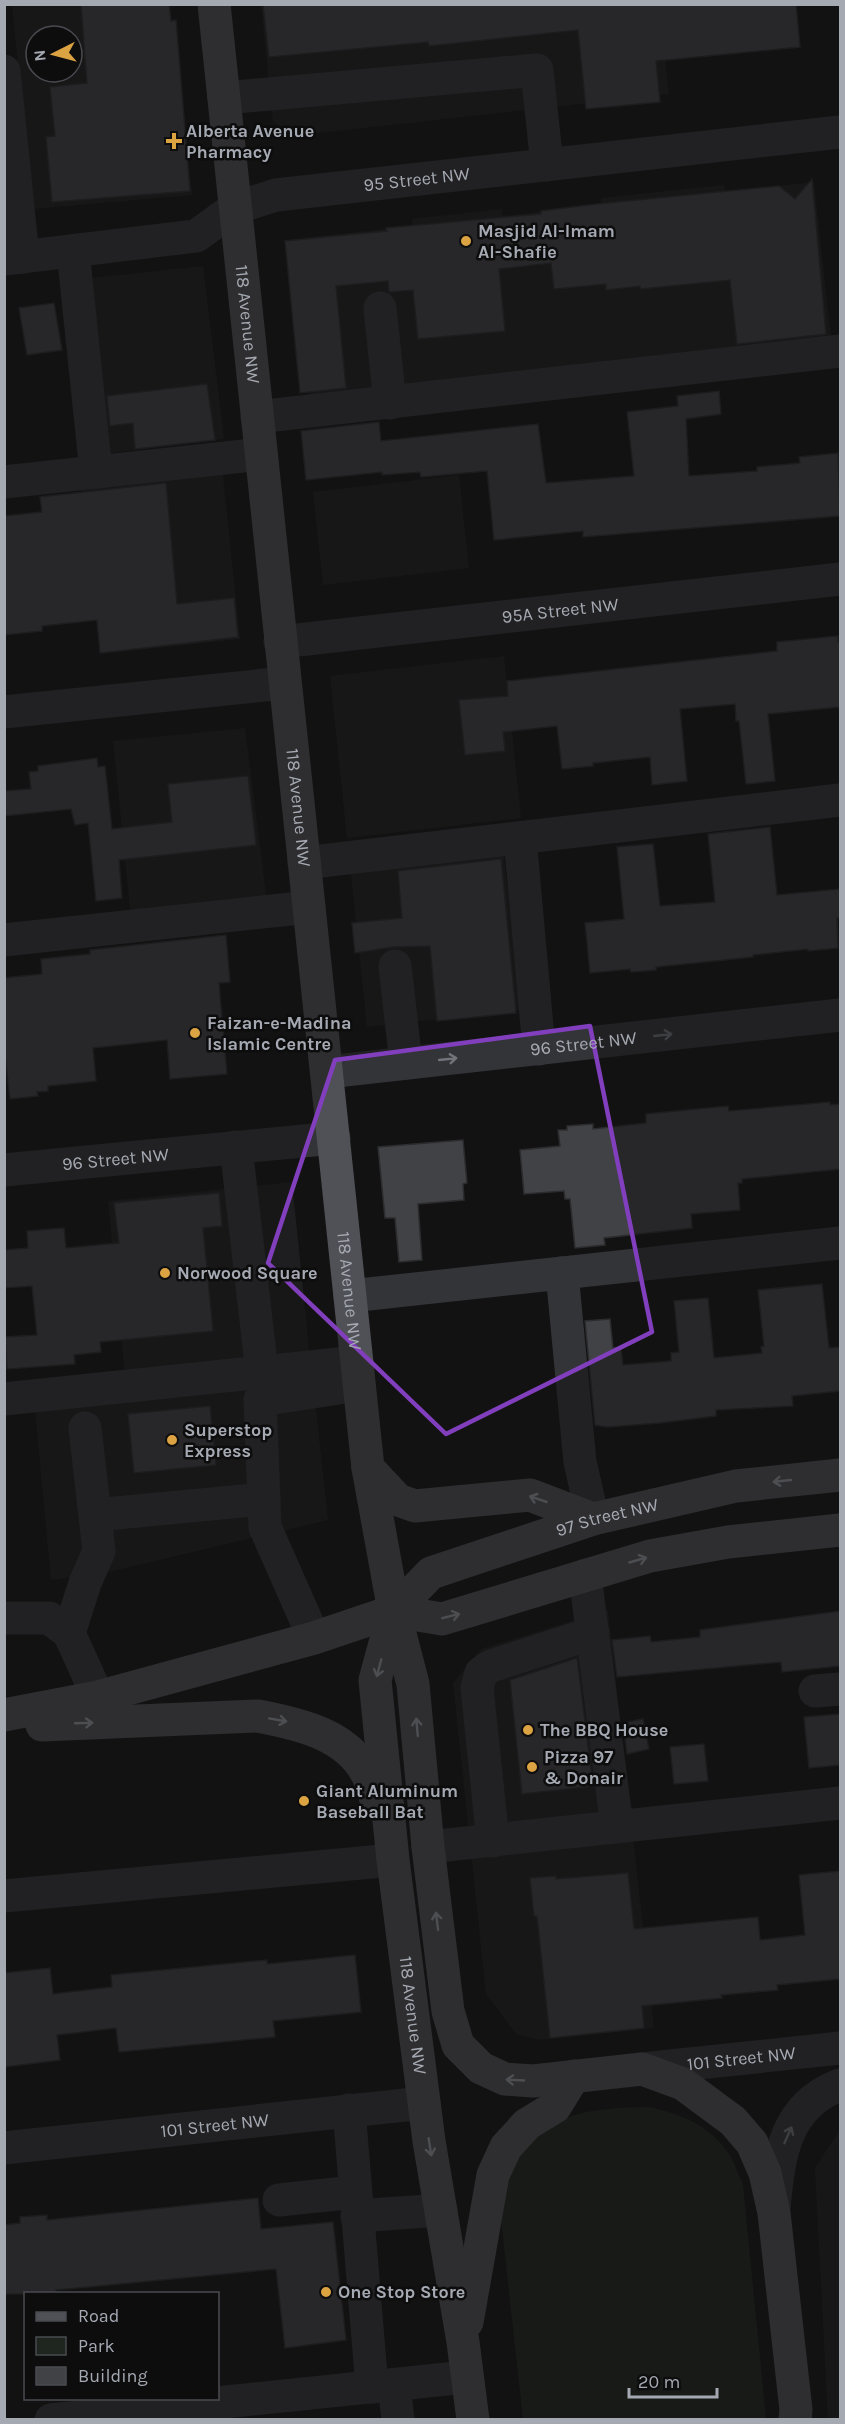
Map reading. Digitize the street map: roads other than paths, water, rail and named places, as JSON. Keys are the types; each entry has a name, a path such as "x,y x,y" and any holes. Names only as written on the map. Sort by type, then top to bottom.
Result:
{"main road":[{"name":"118 Avenue NW","path":"214,4 368,1468 394,1611 413,1684 428,1847 448,2011 458,2044 482,2068 505,2079 533,2081 642,2068"},
{"path":"368,1468 398,1500 415,1506 530,1496 593,1519"},
{"name":"97 Street NW","path":"4,1715 98,1697 314,1638 394,1611 431,1574 593,1519 736,1486 840,1474"},
{"name":"97 Street NW","path":"394,1611 442,1619 650,1557 717,1544 840,1530"},
{"name":"118 Avenue NW","path":"394,1611 375,1680 393,1860 424,2103 463,2342 473,2420"},
{"path":"4,1726 258,1716 293,1722 317,1730 353,1754 369,1778 393,1860"},
{"path":"642,2068 683,2084 734,2121 752,2143 765,2173 774,2213 796,2416"},
{"path":"463,2342 493,2175 506,2147 527,2124 555,2107 574,2076"}],"street":[{"path":"224,98 537,69 547,165"},
{"path":"4,71 14,258"},
{"name":"95 Street NW","path":"14,258 196,236 235,208 276,195 840,132"},
{"path":"73,251 96,472"},
{"path":"380,308 390,403"},
{"path":"257,417 840,351"},
{"path":"4,482 261,454"},
{"name":"95A Street NW","path":"280,642 840,579"},
{"path":"4,712 285,683"},
{"path":"304,863 840,800"},
{"path":"520,838 539,1049"},
{"path":"4,940 309,907"},
{"path":"394,966 406,1063"},
{"name":"96 Street NW","path":"327,1072 840,1015"},
{"name":"96 Street NW","path":"4,1170 334,1138"},
{"path":"236,1148 262,1372"},
{"path":"350,1296 840,1243"},
{"path":"562,1273 580,1462 593,1519"},
{"path":"4,1399 262,1372 358,1373"},
{"path":"314,1638 265,1527 260,1400 358,1373"},
{"path":"69,1633 85,1583 99,1551 85,1428"},
{"path":"95,1515 264,1499"},
{"path":"585,1575 617,1827"},
{"path":"4,1618 49,1618 69,1633 98,1697"},
{"path":"493,1841 477,1688 481,1673 490,1666 593,1633"},
{"path":"428,1847 840,1803"},
{"path":"4,1896 393,1860"},
{"name":"101 Street NW","path":"642,2068 840,2048"},
{"path":"774,2213 778,2165 788,2133 800,2112 840,2085"},
{"name":"101 Street NW","path":"4,2148 424,2103"},
{"path":"349,2110 356,2204 383,2386 398,2420"},
{"path":"279,2200 441,2210"},
{"path":"51,2420 466,2377"}],"place":[{"name":"Alberta Avenue Pharmacy","path":"174,141"},
{"name":"Masjid Al-Imam Al-Shafie","path":"466,241"},
{"name":"Faizan-e-Madina Islamic Centre","path":"195,1033"},
{"name":"Norwood Square","path":"165,1273"},
{"name":"Superstop Express","path":"172,1440"},
{"name":"The BBQ House","path":"528,1730"},
{"name":"Pizza 97 & Donair","path":"532,1767"},
{"name":"Giant Aluminum Baseball Bat","path":"304,1801"},
{"name":"One Stop Store","path":"326,2292"}]}
